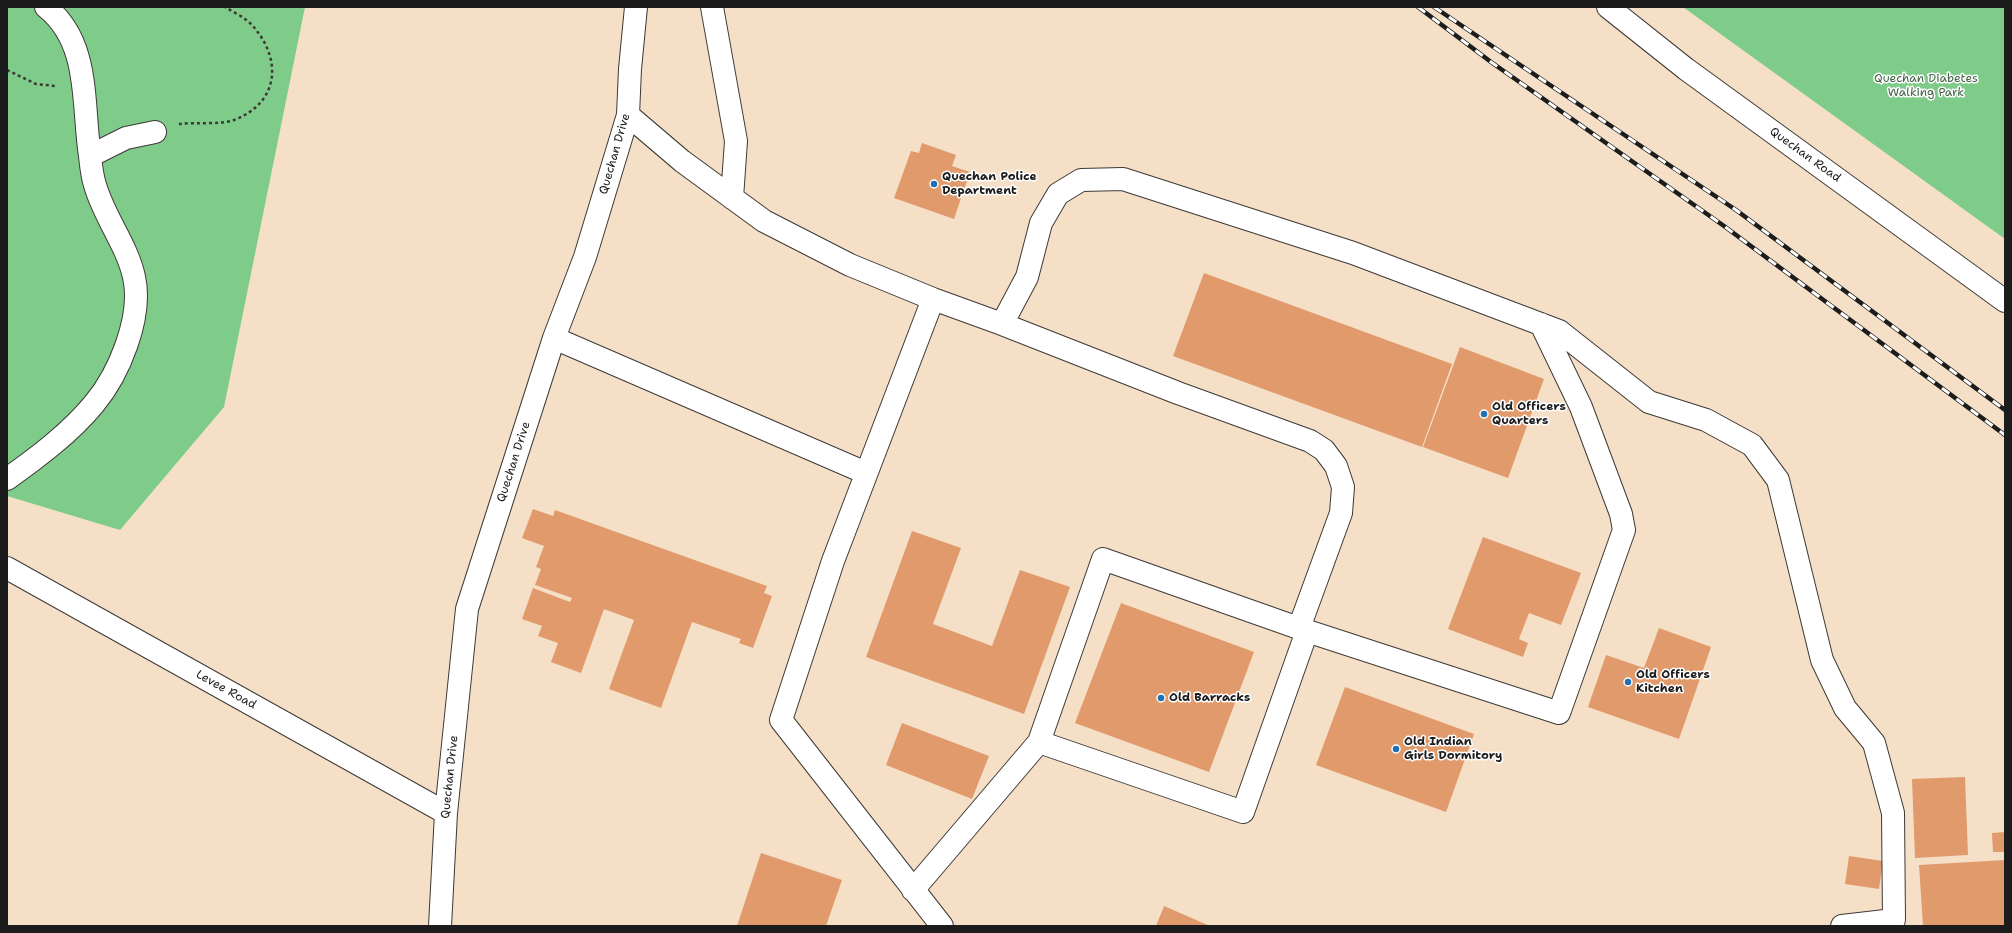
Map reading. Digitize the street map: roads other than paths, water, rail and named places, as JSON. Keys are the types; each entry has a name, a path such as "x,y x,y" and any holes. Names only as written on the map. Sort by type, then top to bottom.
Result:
{"street":[{"path":"7,479 67,432 95,404 114,374 131,335 135,312 134,278 126,254 95,186 85,121 81,63 72,40 59,18 46,7"},
{"name":"Quechan Drive","path":"440,926 446,813 467,609 554,338 585,257 628,115 630,69 636,7"},
{"path":"712,7 736,141 732,198"},
{"name":"Quechan Road","path":"1608,7 1686,69 2005,301"},
{"path":"628,115 682,161 764,221 850,265 933,299 1002,324 1178,393 1310,441 1324,450 1336,466 1343,487 1341,513 1243,812 1039,742"},
{"path":"90,156 126,138 155,132"},
{"path":"1002,324 1027,277 1041,223 1058,194 1080,180 1123,179 1354,253 1559,331 1649,402 1706,420 1752,445 1778,480 1822,660 1845,708 1874,743 1893,813 1894,920 1842,926"},
{"path":"933,299 832,561 781,720 942,926"},
{"path":"913,890 1039,742 1103,559 1303,629 1559,713 1624,530 1621,514 1581,407 1541,324"},
{"path":"554,338 866,473"},
{"name":"Levee Road","path":"7,568 446,813"}],"railway":[{"path":"1418,7 1491,62 1724,226 2005,435"},
{"path":"1434,7 1736,210 2005,410"}],"place":[{"name":"Quechan Police Department","path":"934,184"},
{"name":"Old Officers Quarters","path":"1484,414"},
{"name":"Old Officers Kitchen","path":"1628,682"},
{"name":"Old Barracks","path":"1161,698"},
{"name":"Old Indian Girls Dormitory","path":"1396,749"}],"park label":[{"name":"Quechan Diabetes Walking Park","path":"1926,86"}]}
